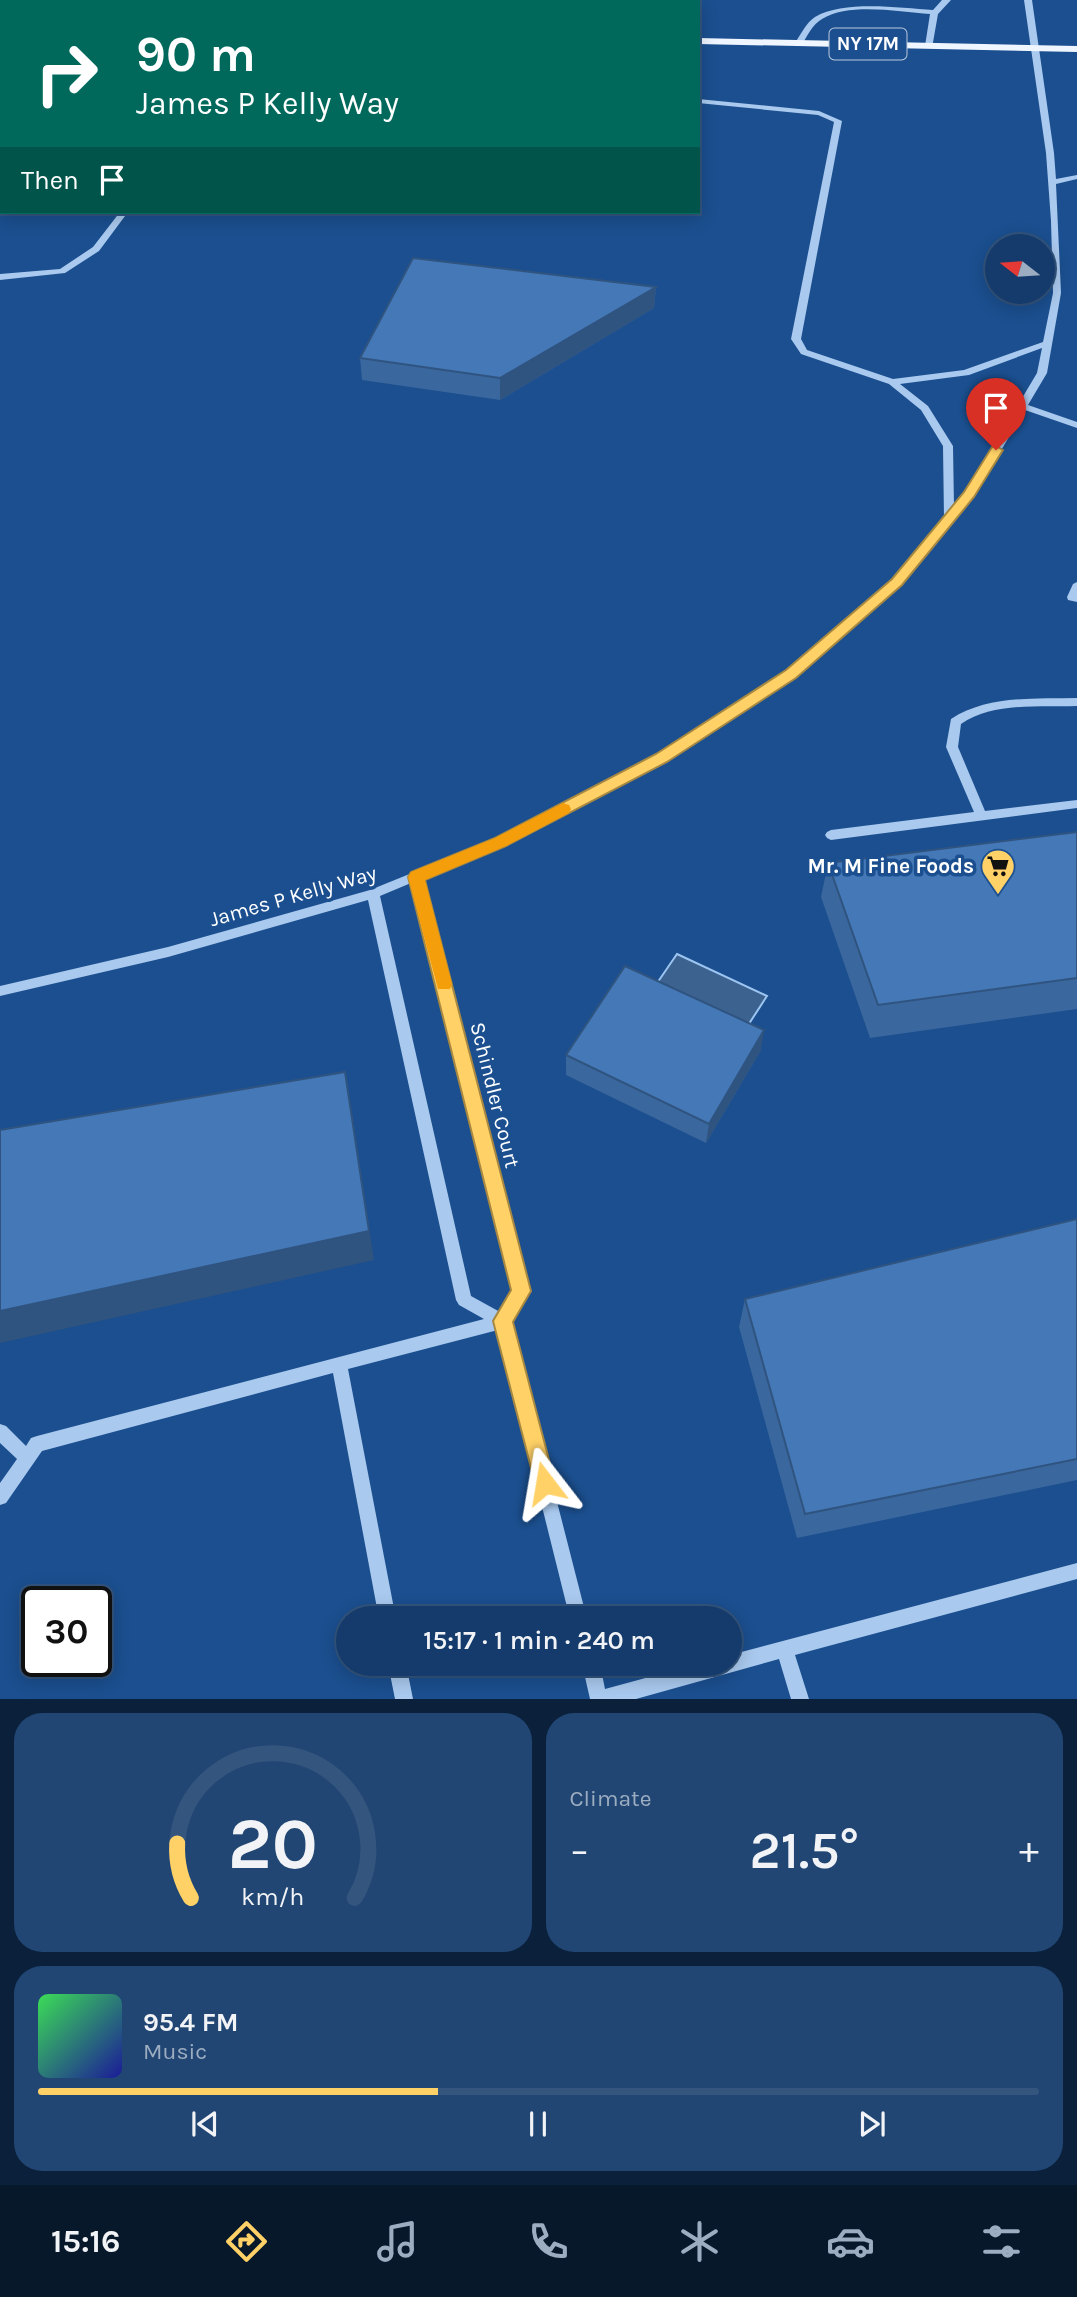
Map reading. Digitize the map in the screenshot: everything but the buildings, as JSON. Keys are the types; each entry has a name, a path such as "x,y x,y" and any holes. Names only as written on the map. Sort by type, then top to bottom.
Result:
{"main road":[{"name":"NY 17M","path":"700,41 1077,49"}],"street":[{"path":"929,46 934,12 947,0"},
{"path":"1028,0 1037,48"},
{"path":"799,43 812,23 838,10 854,8 934,12"},
{"name":"James P Kelly Way","path":"0,991 168,952 373,894 500,842 661,758 791,674 897,582 970,494 1042,373 1057,293 1052,182 1037,48"},
{"path":"700,101 819,113 838,121 796,339 804,352 892,382 925,408 947,446 949,520"},
{"path":"1052,182 1077,177"},
{"path":"0,277 62,271 96,249 122,214"},
{"path":"892,382 966,373 1048,343"},
{"path":"1023,406 1077,425"},
{"path":"1077,586 1072,597 1077,598"},
{"path":"981,815 952,747 954,722 965,713 986,708 1077,702"},
{"path":"831,835 1077,804"},
{"name":"Schindler Court","path":"416,877 521,1291 503,1321"},
{"path":"373,894 464,1300 503,1321 576,1606"},
{"path":"0,1496 37,1444 503,1321"},
{"path":"340,1364 386,1606"},
{"path":"0,1432 27,1457"},
{"path":"742,1661 1077,1571"},
{"path":"785,1649 800,1699"},
{"path":"399,1676 404,1699"},
{"path":"594,1676 601,1699 686,1676"}],"water":[{"path":"677,954 767,996 743,1033 653,989"}],"slow traffic":[{"path":"444,984 416,877 500,842 563,809"}],"place":[{"name":"Mr. M Fine Foods","path":"998,896"}],"route":[{"path":"545,1483 503,1321 521,1291 416,877 500,842 661,758 791,674 897,582 970,494 996,450"}]}
